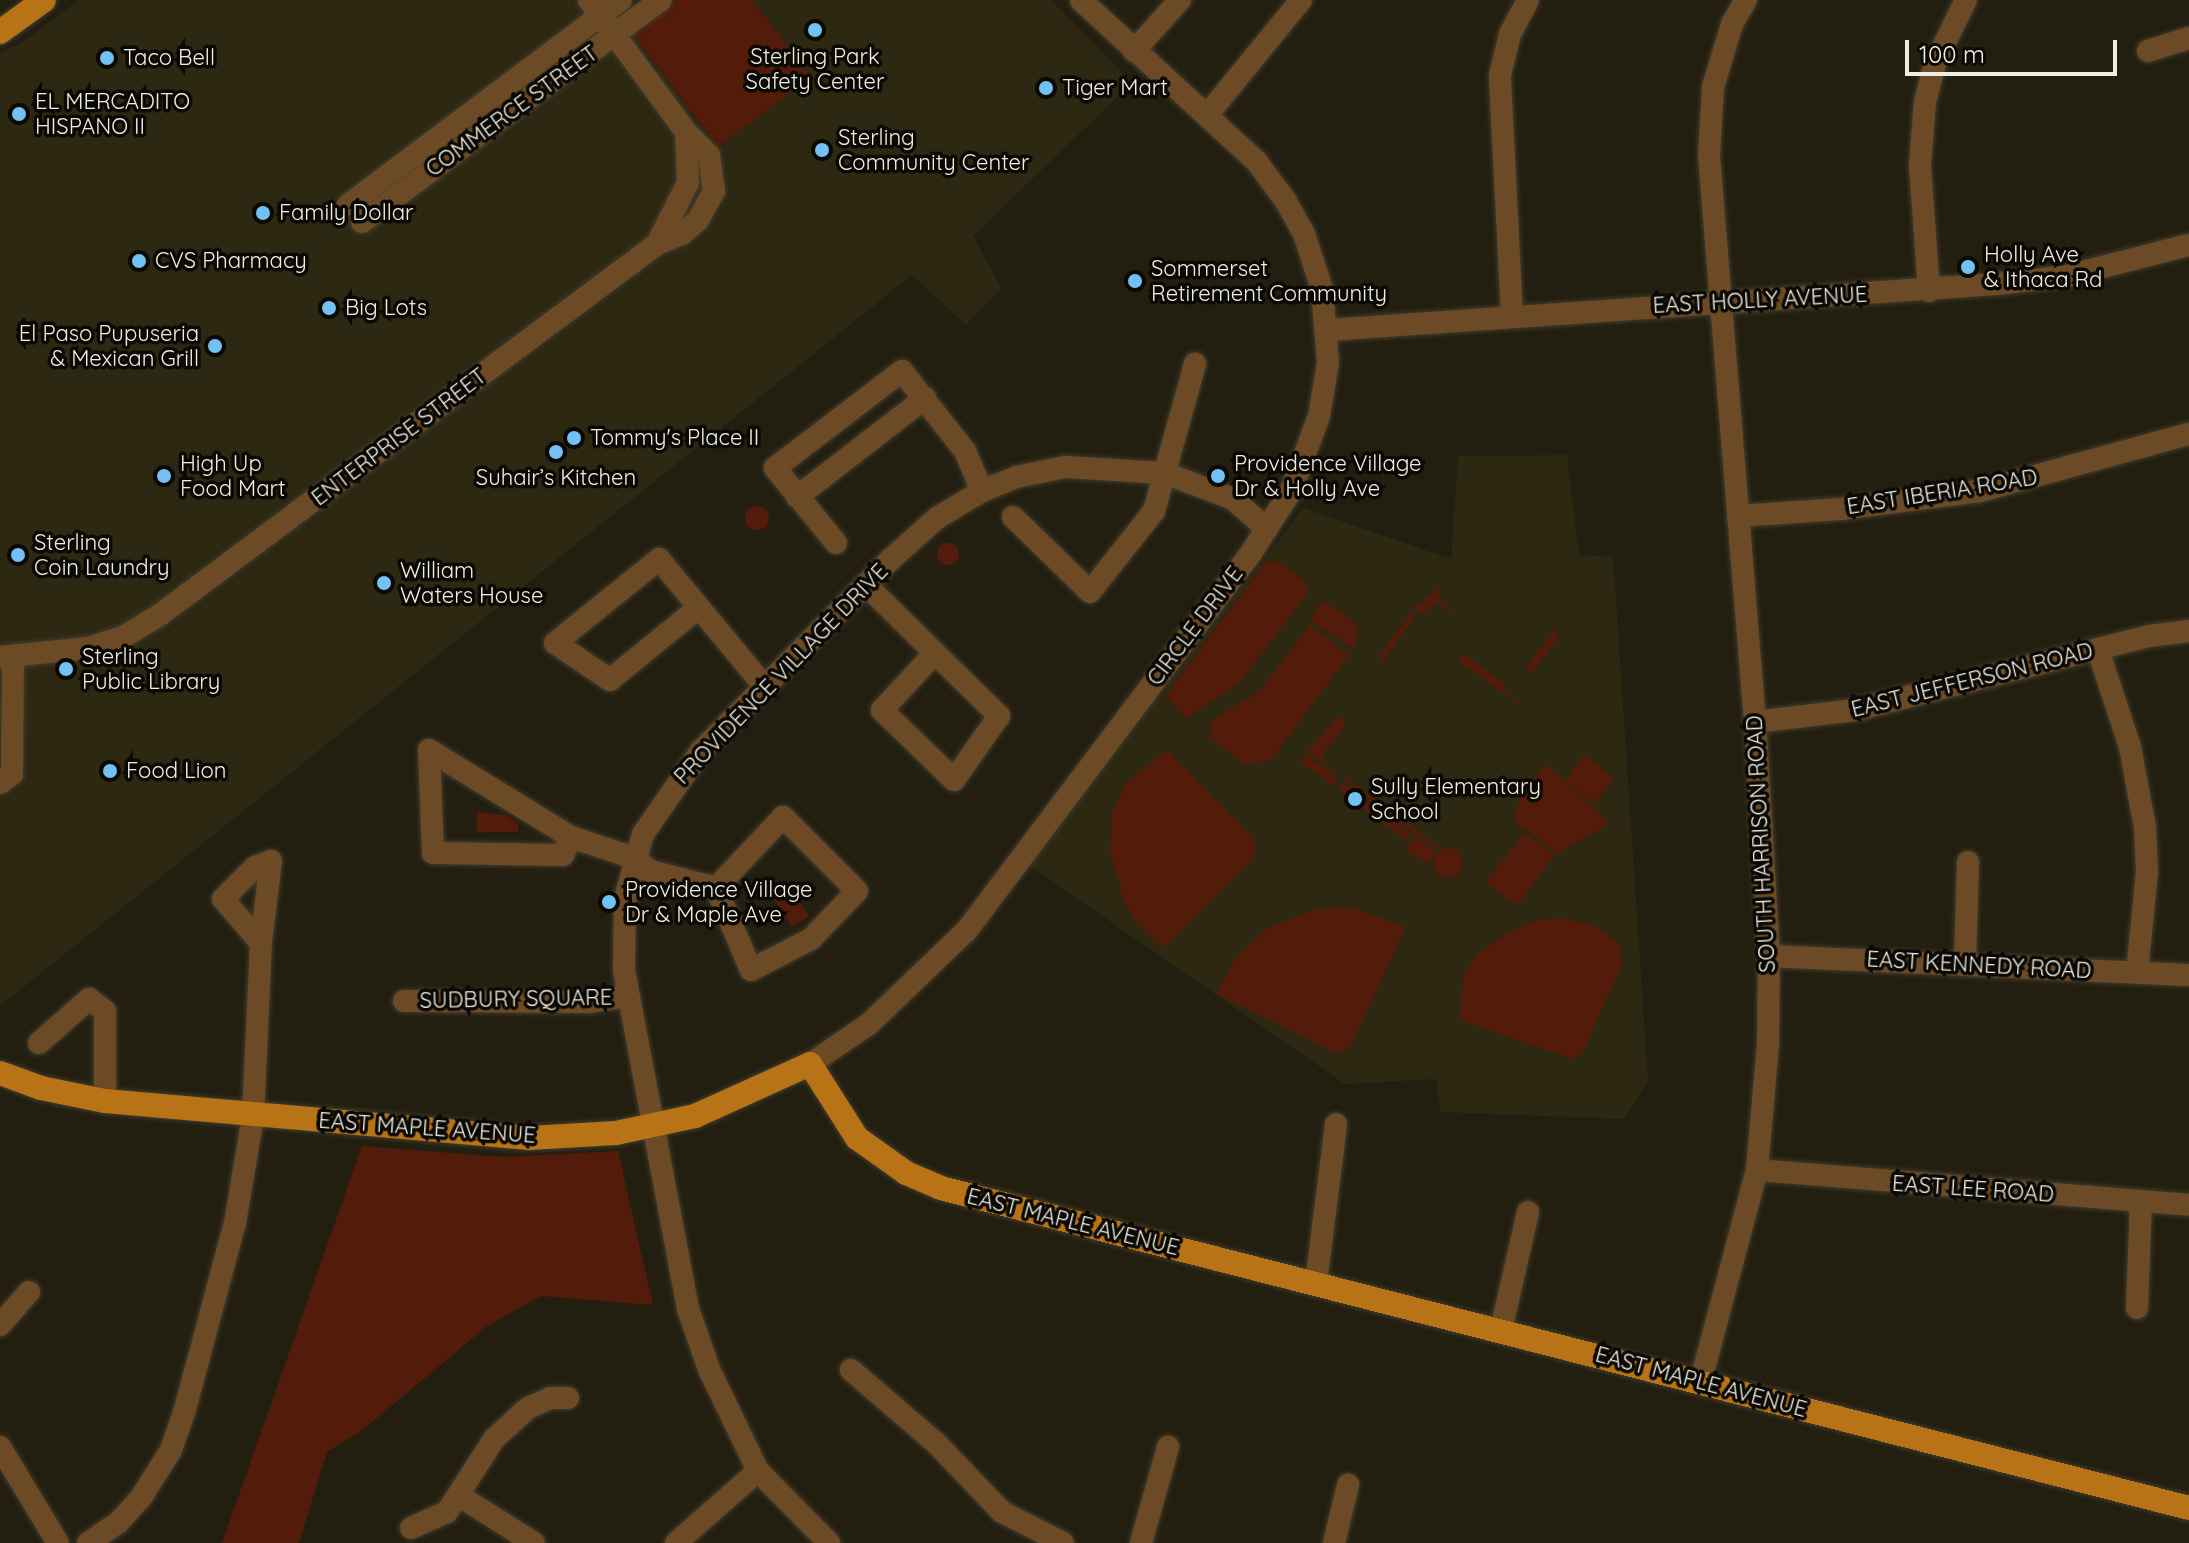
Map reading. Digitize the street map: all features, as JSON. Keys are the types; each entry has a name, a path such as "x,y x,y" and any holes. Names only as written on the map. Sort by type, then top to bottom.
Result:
{"main road":[{"path":"0,32 44,0"},
{"name":"EAST MAPLE AVENUE","path":"0,1073 41,1088 105,1101 253,1117 529,1138 655,1126 747,1095 810,1064 857,1138 906,1173 941,1188 1701,1380 2189,1508"}],"street":[{"name":"COMMERCE STREET","path":"621,0 594,8 355,214 615,36 661,0"},
{"path":"1081,0 1134,51 1208,114 1301,0"},
{"path":"1134,51 1180,0"},
{"path":"1512,316 1500,75 1510,34 1528,0"},
{"name":"SOUTH HARRISON ROAD","path":"1701,1380 1757,1170 1769,956 1755,722 1709,155 1713,87 1732,24 1746,0"},
{"path":"1929,291 1920,165 1925,102 1935,63 1966,0"},
{"name":"ENTERPRISE STREET","path":"7,656 89,648 125,636 161,614 657,244 682,234 698,220 714,191 709,155 686,132 594,8"},
{"path":"2148,51 2189,38"},
{"name":"CIRCLE DRIVE","path":"810,1064 869,1024 967,930 1267,529 1291,491 1312,442 1324,393 1328,330 1322,289 1298,223 1257,162 1208,114"},
{"name":"EAST HOLLY AVENUE","path":"1328,330 1722,301 1929,291 2067,276 2189,245"},
{"path":"1013,517 1090,592 1154,511 1195,364"},
{"path":"836,543 775,468 902,371 965,451 982,491"},
{"path":"797,497 925,398"},
{"name":"EAST IBERIA ROAD","path":"1738,516 1841,509 1980,491 2189,434"},
{"name":"PROVIDENCE VILLAGE DRIVE","path":"829,1543 758,1471 709,1369 688,1309 655,1126 627,996 622,920 634,858 669,793 701,751 924,527 982,491 1016,477 1065,467 1165,473 1211,487 1267,529"},
{"path":"697,609 610,680 555,643 659,559 697,609 765,687"},
{"path":"866,585 999,716 954,780 882,710 935,653"},
{"name":"EAST JEFFERSON ROAD","path":"1755,722 1855,710 2098,650 2189,631"},
{"path":"2098,650 2130,747 2145,827 2147,872 2137,972"},
{"path":"0,783 12,774 7,656"},
{"path":"571,837 563,855 433,853 429,750 571,837 634,858 650,871 716,888"},
{"path":"783,817 857,891 811,939 751,970 716,888 783,817"},
{"path":"1965,962 1968,862"},
{"path":"88,1543 118,1523 142,1496 171,1450 235,1223 253,1117 261,943"},
{"name":"EAST KENNEDY ROAD","path":"1769,956 1965,962 2189,975"},
{"name":"SUDBURY SQUARE","path":"404,1001 590,1002 627,996"},
{"path":"39,1043 89,999 105,1011 105,1101"},
{"path":"1316,1283 1336,1124"},
{"name":"EAST LEE ROAD","path":"1757,1170 2189,1205"},
{"path":"2137,1308 2141,1201"},
{"path":"1501,1330 1528,1212"},
{"path":"0,1325 29,1292"},
{"path":"851,1370 936,1443 1002,1512 1063,1543"},
{"path":"411,1528 431,1522 461,1497 469,1473 506,1428 528,1408 550,1398 568,1398"},
{"path":"0,1447 58,1543"},
{"path":"1141,1543 1168,1447"},
{"path":"676,1543 758,1471"},
{"path":"1334,1543 1348,1485"},
{"path":"461,1497 534,1543"}],"shaded area":[{"path":"79,0 607,0 718,147 810,77 752,0 1051,0 1132,83 973,236 1001,288 966,325 912,275 0,1006 0,52 22,43"},
{"path":"676,0 752,0 811,77 718,147 631,32"},
{"name":"Sully Elementary School","path":"1567,455 1579,555 1613,557 1648,1081 1624,1119 1440,1112 1436,1079 1345,1084 1030,866 1303,508 1451,559 1458,456"},
{"path":"757,506 766,509 769,518 766,527 757,530 748,527 745,518 748,509"},
{"path":"948,543 956,546 959,554 956,562 948,565 940,562 937,554 940,546"},
{"path":"1266,561 1279,562 1305,582 1308,593 1240,682 1186,719 1166,695"},
{"path":"1437,589 1442,591 1437,597 1466,622 1436,601 1424,615 1414,608"},
{"path":"1322,600 1354,622 1359,630 1353,649 1310,620"},
{"path":"1412,612 1417,615 1381,664 1380,654"},
{"path":"1310,625 1349,655 1271,760 1245,765 1209,738 1212,721 1260,690"},
{"path":"1554,630 1560,635 1532,673 1525,668"},
{"path":"1464,654 1506,685 1504,690 1531,713 1459,661"},
{"path":"1339,715 1346,724 1321,758 1340,776 1307,752"},
{"path":"1166,749 1255,840 1256,855 1163,948 1135,921 1124,901 1110,853 1112,811 1126,784"},
{"path":"1305,754 1339,779 1333,786 1300,761"},
{"path":"1584,755 1614,778 1595,804 1564,781"},
{"path":"1546,764 1610,823 1558,854 1513,820 1522,791"},
{"path":"1346,777 1438,846 1436,849 1344,780"},
{"path":"1343,783 1412,834 1406,841 1338,790"},
{"path":"477,812 505,815 518,823 518,832 477,832"},
{"path":"1525,832 1555,855 1517,906 1485,882"},
{"path":"1415,836 1436,852 1428,863 1405,851"},
{"path":"1448,848 1459,852 1463,863 1459,874 1448,878 1437,874 1433,863 1437,852"},
{"path":"788,886 809,916 792,927 772,897"},
{"path":"1354,908 1406,927 1350,1048 1338,1054 1216,994 1237,956 1266,929 1315,909"},
{"path":"1562,918 1596,926 1618,943 1622,965 1583,1053 1572,1059 1459,1020 1464,973 1479,953 1510,931 1538,920"},
{"path":"362,1146 503,1157 618,1151 653,1305 541,1296 486,1327 365,1428 327,1452 299,1543 222,1543"}],"place":[{"name":"Sterling Park Safety Center","path":"815,30"},
{"name":"Taco Bell","path":"107,58"},
{"name":"Tiger Mart","path":"1046,88"},
{"name":"EL MERCADITO HISPANO II","path":"19,114"},
{"name":"Sterling Community Center","path":"822,150"},
{"name":"Family Dollar","path":"263,213"},
{"name":"CVS Pharmacy","path":"139,261"},
{"name":"Holly Ave & Ithaca Rd","path":"1968,267"},
{"name":"Sommerset Retirement Community","path":"1135,281"},
{"name":"Big Lots","path":"329,308"},
{"name":"El Paso Pupuseria & Mexican Grill","path":"215,346"},
{"name":"Tommy's Place II","path":"574,438"},
{"name":"Suhair’s Kitchen","path":"556,452"},
{"name":"High Up Food Mart","path":"164,476"},
{"name":"Providence Village Dr & Holly Ave","path":"1218,476"},
{"name":"Sterling Coin Laundry","path":"18,555"},
{"name":"William Waters House","path":"384,583"},
{"name":"Sterling Public Library","path":"66,669"},
{"name":"Food Lion","path":"110,771"},
{"name":"Sully Elementary School","path":"1355,799"},
{"name":"Providence Village Dr & Maple Ave","path":"609,902"}]}
